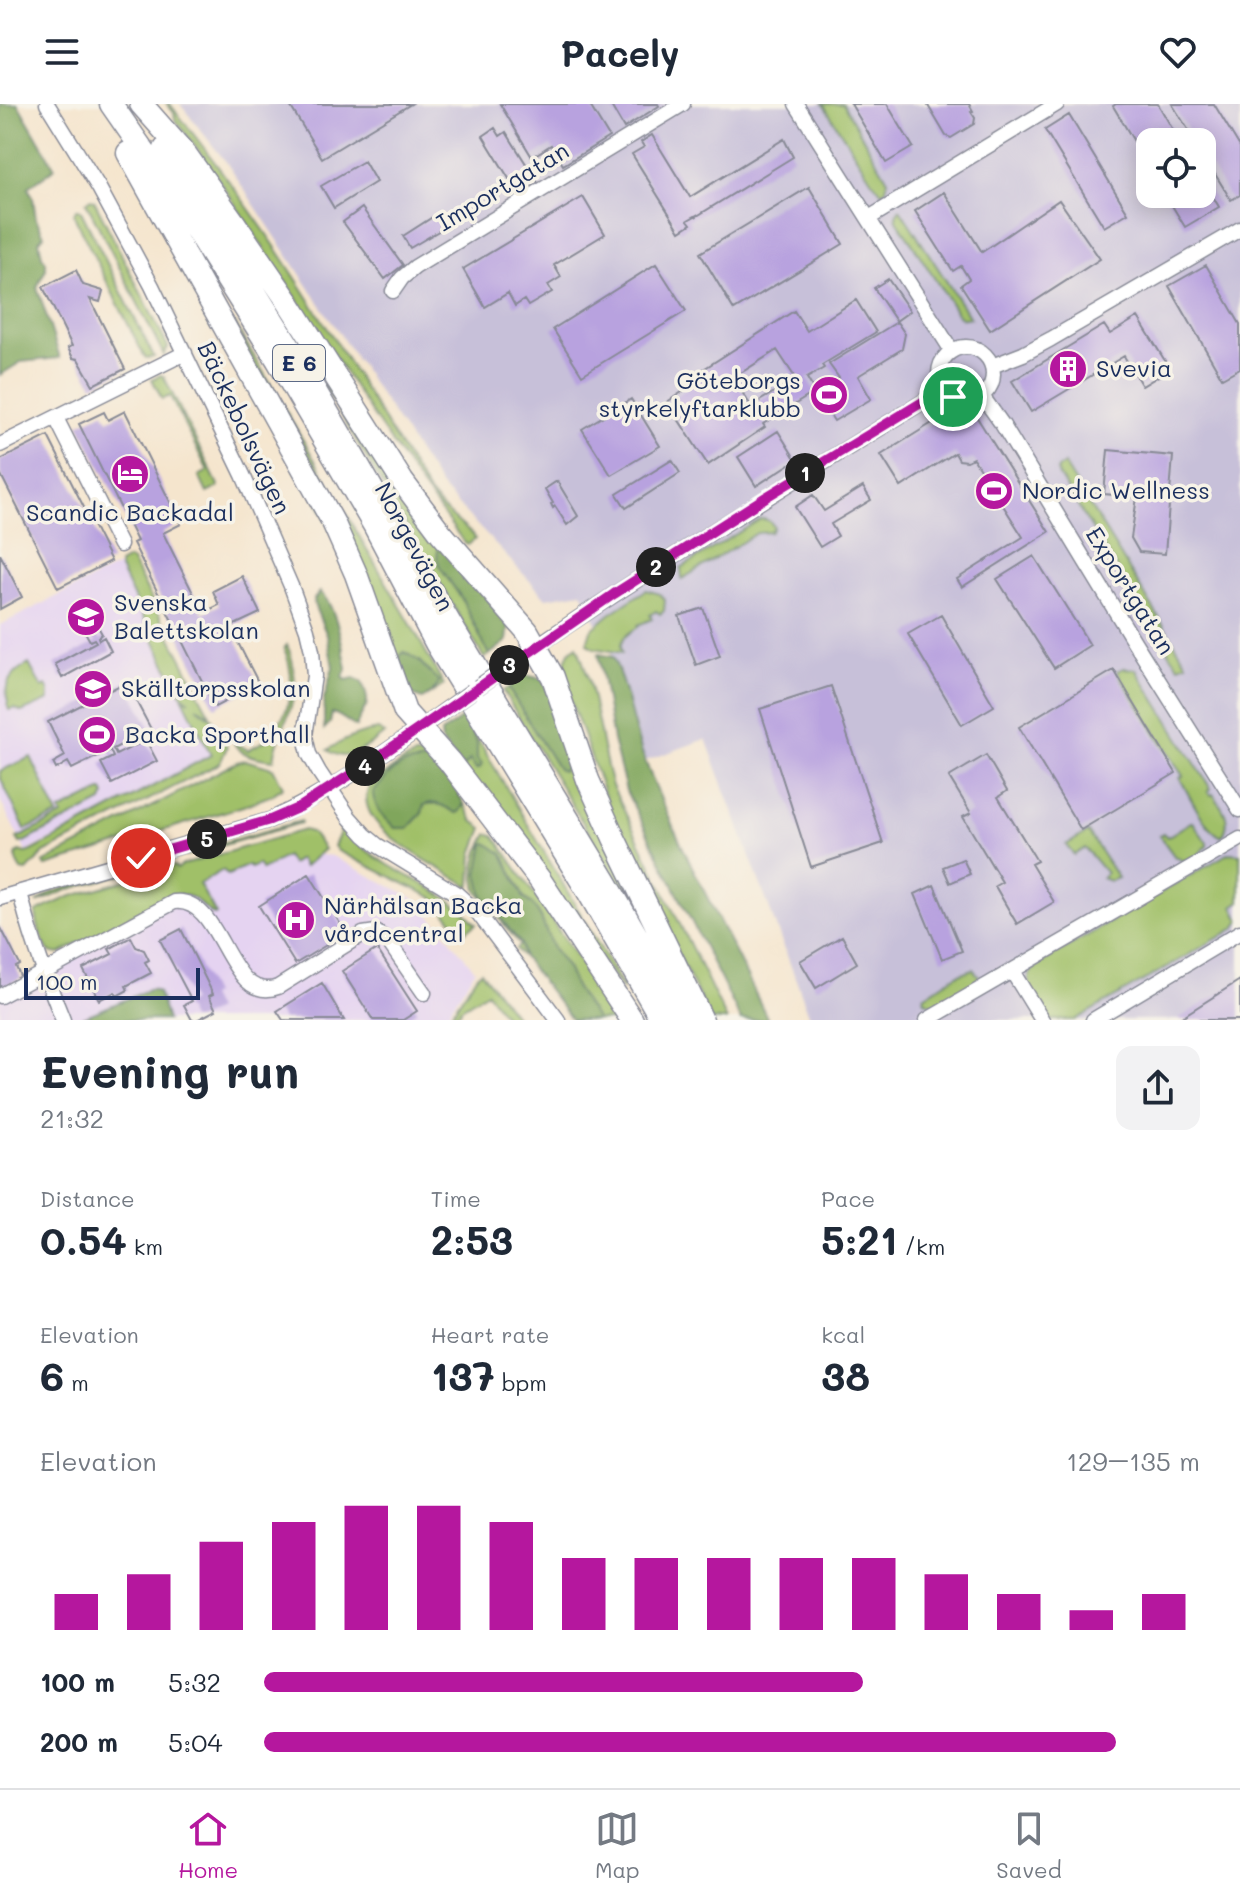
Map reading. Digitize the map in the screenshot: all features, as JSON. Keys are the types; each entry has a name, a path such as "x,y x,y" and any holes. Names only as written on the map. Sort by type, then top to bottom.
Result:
{"highway":[{"path":"99,104 153,194 333,522 356,574 405,712 449,761 540,880 632,1020"},
{"name":"Norgevägen","path":"111,104 174,195 277,359 374,525 436,643 589,893 662,1020"},
{"path":"139,104 186,155 233,221 402,481 441,533 527,631 531,650 553,677 588,780 614,838 702,1020"},
{"name":"Norgevägen","path":"139,104 292,351 685,1020"}],"street":[{"name":"Bäckebolsvägen","path":"47,104 100,190 152,286 264,522 307,630 312,651 314,676 305,736 309,754 349,817 377,845 440,883 478,913 558,1020"},
{"name":"Importgatan","path":"393,291 415,267 683,104"},
{"path":"796,104 952,351"},
{"path":"869,218 1057,104"},
{"path":"992,366 1051,339 1240,229"},
{"path":"963,347 975,349 985,355 992,366 992,382 982,396 961,400 944,389 940,368 952,351 963,347"},
{"path":"0,445 185,353"},
{"path":"0,898 270,820 300,807 614,594 944,389"},
{"name":"Exportgatan","path":"982,396 1240,810"},
{"path":"56,418 120,545"},
{"path":"927,1020 1240,839"},
{"path":"20,892 44,971 63,1020"},
{"path":"0,996 179,901 190,903 206,918 244,979 256,989 265,991 278,987 363,934 376,932 388,941 424,993"},
{"path":"1093,1020 1240,932"},
{"path":"1012,971 1042,1020"}],"shaded area":[{"path":"180,104 1240,104 1240,1020 811,1020 706,739 645,761 620,672 582,592 546,598 442,488 226,162"},
{"name":"Skälltorpsskolan","path":"122,564 219,753 26,852 0,800 0,625"},
{"path":"290,852 332,856 419,901 475,970 449,1011 437,1020 167,1020 158,992 81,1020 0,1020 0,998 204,877"}],"green space":[{"path":"0,104 18,104 55,168 28,187 36,219 44,235 39,241 46,269 37,287 60,358 21,362 0,375"},
{"path":"167,104 195,136 268,236 429,493 473,535 475,539 468,545 423,488 370,411"},
{"path":"823,104 843,104 888,180 882,193 871,179"},
{"path":"91,199 168,347 164,355 86,202"},
{"path":"76,209 81,211 154,357 144,356 76,220"},
{"path":"900,209 970,318 958,315 897,220"},
{"path":"283,312 445,548 443,572 462,599 489,655 484,658 283,316"},
{"path":"234,322 444,685 432,693 439,682 420,661 406,681 411,695 406,690"},
{"path":"161,375 219,487 207,493 199,476 208,471 170,396 162,399 152,379"},
{"path":"1064,464 1187,663 1179,666 1169,652 1059,476 1057,470"},
{"path":"761,519 772,524 771,532 757,533 682,579 681,568"},
{"path":"445,548 509,624 507,641 489,655 462,599 440,567 438,550"},
{"path":"128,559 132,561 195,685 179,680 170,673 120,569 119,564"},
{"path":"646,590 660,594 665,600 664,611 660,614 656,611 650,615 652,619 638,625 624,637 622,653 594,648 587,643 591,630"},
{"path":"320,592 331,607 338,627 347,668 343,677 362,682 367,698 356,727 332,713 330,723 324,729 324,699 333,667 327,635 315,607 314,599"},
{"path":"287,645 294,669 294,694 274,760 251,756 234,743 236,741 248,750 277,734 291,691 291,674 284,648"},
{"path":"577,646 589,681 612,786 727,1020 711,1020 620,838 567,690 565,662 569,652"},
{"path":"404,652 419,661 440,682 432,693 422,699 411,695 399,657"},
{"path":"598,654 613,657 641,750 659,796 768,1020 741,1020 626,791 613,740"},
{"path":"29,664 42,688 46,686 49,691 49,700 22,712 14,708 9,710 8,684"},
{"path":"1136,669 1211,789 1208,791 1213,794 1227,820 1222,837 1204,820 1180,778 1183,776 1117,671"},
{"path":"525,675 542,679 545,683 571,758 570,764 562,771 508,688"},
{"path":"174,680 195,687 210,715 197,707 212,719 227,747 221,761 44,853 27,871 21,870 16,858 19,851 32,851 211,755 183,698 190,701 182,695"},
{"path":"508,688 558,769 571,758 665,966 503,691"},
{"path":"464,717 477,743 477,759 482,764 480,768 476,769 470,760 463,768 442,742 441,733"},
{"path":"472,729 624,988 462,768 470,760 472,763 477,759 477,743"},
{"path":"378,730 385,734 350,755 343,756 328,750 352,737"},
{"path":"415,756 432,760 440,767 428,760 405,766 373,792 374,799 384,815 408,828 422,813 424,805 436,804 456,813 464,804 473,821 483,828 473,854 470,887 403,846 373,818 367,803 373,782"},
{"path":"31,757 58,815 25,830 0,771"},
{"path":"245,760 273,768 283,787 272,795 243,806 46,866 43,863 237,762"},
{"path":"430,760 440,768 445,779 451,781 464,804 456,813 432,803 424,805 422,813 408,828 395,828 378,808 373,792 399,767"},
{"path":"101,791 105,795 102,802 24,842 20,843 17,838 62,816 60,811"},
{"path":"301,821 70,889 37,903 51,893 82,882"},
{"path":"1191,822 1207,846 1197,856 1184,861 1175,857 1159,835 1163,833 1167,837"},
{"path":"304,830 311,832 324,849 304,867 299,859 291,864 286,856 262,870 258,864 251,868 248,865 228,875 223,870 199,884 214,915 191,897 171,895 59,954 50,952 42,939 36,913 69,897 174,866 177,869"},
{"path":"341,830 377,857 444,896 476,924 466,931 463,928 460,930 434,898 338,851 334,846"},
{"path":"1088,832 1118,878 1110,881 1102,878 1106,873 1085,848 1074,855 1066,845"},
{"path":"488,834 494,835 619,1020 597,1020 553,949 541,918 524,898 503,855 483,895 522,944 523,957 516,949 520,945 477,890 476,864"},
{"path":"484,844 503,854 524,898 541,918 553,949 597,1020 572,1020 523,957 521,944 483,896 478,874"},
{"path":"1229,853 1240,854 1240,901 1233,906 1240,921 1235,928 1075,1020 1048,1020 1030,989 1029,977 1034,969"},
{"path":"973,969 980,978 972,985 936,1006 925,1001 924,996 936,988"},
{"path":"481,971 518,1020 507,1020 487,992 443,1020 451,1014"},
{"path":"151,989 158,992 167,1020 81,1020 83,1017"}],"building":[{"path":"289,104 411,104 322,158"},
{"path":"500,104 589,104 609,137 563,165 551,145 532,157"},
{"path":"610,104 658,104 659,106 624,128"},
{"path":"851,104 887,104 913,147 886,163"},
{"path":"927,104 969,104 975,118 974,124 951,138 946,136"},
{"path":"1158,104 1172,128 1136,128 1136,145 1113,106"},
{"path":"1172,104 1214,104 1240,147 1240,195 1231,200 1216,176 1216,128 1187,128"},
{"path":"1069,115 1128,213 1104,227 1045,130"},
{"path":"495,128 500,136 506,132 538,183 519,195 483,136"},
{"path":"652,135 690,197 784,139 793,157 688,220 691,224 680,231 632,154 644,147 641,142"},
{"path":"364,161 376,182 334,208 321,186"},
{"path":"809,187 843,244 734,310 700,253"},
{"path":"944,192 982,252 1059,200 1100,259 990,330 961,285 969,279 961,266 953,271 915,211"},
{"path":"583,197 605,234 554,265 561,277 548,285 552,292 528,306 524,300 515,306 508,293 485,307 463,269"},
{"path":"1216,202 1219,207 1185,227 1173,208 1216,208"},
{"path":"362,208 403,265 385,279 343,222"},
{"path":"439,213 447,226 410,248 403,236"},
{"path":"656,264 686,311 582,375 553,329"},
{"path":"1206,265 1240,324 1240,368 1222,378 1169,286"},
{"path":"76,270 83,285 103,291 100,302 90,299 125,369 93,385 78,359 73,358 68,348 72,346 43,287"},
{"path":"888,279 910,311 896,321 874,288"},
{"path":"856,300 876,332 822,365 824,368 807,378 815,392 763,424 765,427 708,465 667,402 703,378 699,372 794,311 807,331","holes":["777,350 796,379 751,406 733,378"]},
{"name":"Svevia","path":"1138,317 1170,369 1142,386 1124,356 1031,412 1012,381 1104,325 1110,334"},
{"path":"897,322 905,334 902,349 858,376 871,399 834,421 816,392 839,378 829,364"},
{"path":"631,399 660,446 611,475 582,429"},
{"path":"953,410 963,425 976,416 1049,532 962,587 957,579 1023,537 973,458 959,460 955,453 901,487 881,455"},
{"name":"Scandic Backadal","path":"125,411 181,524 163,533 203,613 219,605 213,591 242,576 260,613 230,627 259,684 215,707 133,543 137,541 79,424 104,412 108,420"},
{"path":"778,431 796,460 756,486 738,457"},
{"path":"48,436 111,561 58,588 0,473 0,460"},
{"path":"1108,450 1173,456 1165,554 1139,552 1131,538 1137,497 1104,494"},
{"path":"672,460 680,473 626,508 617,494"},
{"path":"557,481 578,516 567,525 555,506 553,508 545,489"},
{"path":"863,487 871,500 831,524 838,536 820,547 795,507 813,495 824,511"},
{"path":"0,554 22,597 0,609"},
{"path":"1034,556 1090,645 1054,668 997,579"},
{"path":"88,608 102,634 99,640 104,637 111,651 62,678 55,664 96,642 94,639 90,641 75,614"},
{"path":"703,608 720,656 696,665 679,616"},
{"path":"941,615 994,706 962,725 908,634"},
{"path":"1114,670 1176,773 1081,830 1019,727"},
{"name":"Backa Sporthall","path":"126,682 151,729 113,749 116,755 144,741 157,761 112,784 101,763 113,757 110,750 72,769 68,762 56,769 53,763 65,756 48,722"},
{"path":"831,686 883,843 811,867 760,709"},
{"path":"986,755 1007,791 998,797 1037,861 1031,864 1054,902 1017,924 995,886 1002,882 963,817 971,813 949,777"},
{"path":"963,859 970,874 950,883 943,867"},
{"path":"309,874 346,933 295,964 259,906"},
{"path":"934,885 962,951 942,959 915,894"},
{"path":"0,926 20,965 16,967 21,978 0,989"},
{"path":"181,929 213,994 209,996 216,1010 197,1020 192,1020 184,1005 192,1001 160,940"},
{"path":"842,936 857,963 816,988 800,961"},
{"path":"131,937 136,947 144,950 149,960 145,962 151,973 126,986 128,990 117,996 115,992 99,1000 83,969 112,954 109,949"},
{"path":"377,949 417,1011 403,1020 373,1020 342,971"},
{"path":"1240,980 1240,1020 1177,1020"},
{"path":"322,983 344,1020 283,1020 277,1011"}],"place":[{"name":"Svevia","path":"1068,369"},
{"name":"Göteborgs styrkelyftarklubb","path":"829,395"},
{"name":"Scandic Backadal","path":"130,474"},
{"name":"Nordic Wellness","path":"994,491"},
{"name":"Svenska Balettskolan","path":"86,617"},
{"name":"Skälltorpsskolan","path":"93,689"},
{"name":"Backa Sporthall","path":"97,735"},
{"name":"Närhälsan Backa vårdcentral","path":"296,920"}],"route":[{"path":"141,858 270,820 300,807 614,594 766,497 944,389 953,397"}]}
